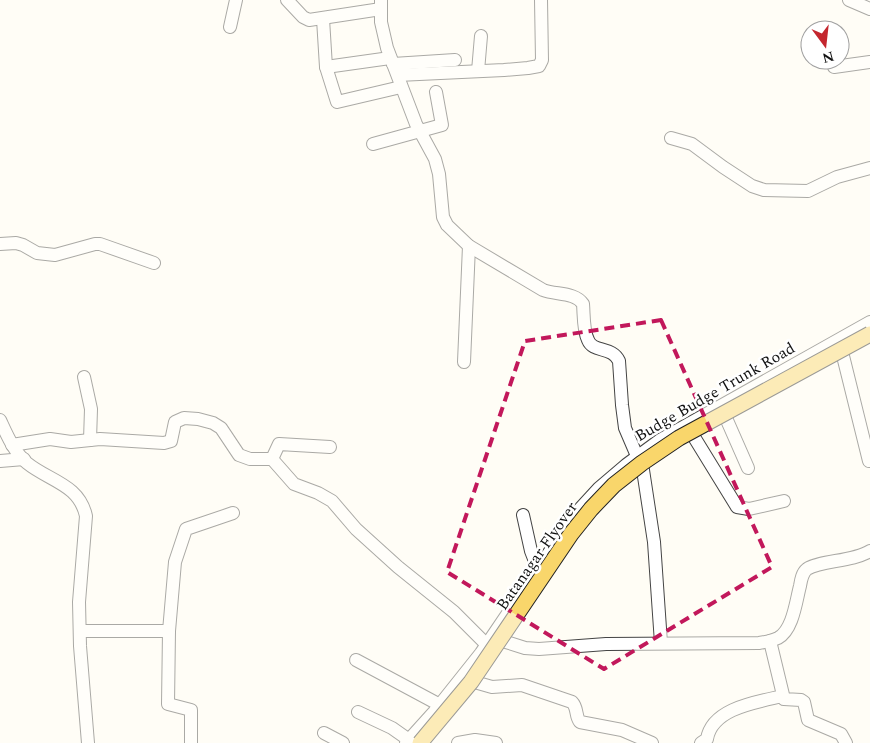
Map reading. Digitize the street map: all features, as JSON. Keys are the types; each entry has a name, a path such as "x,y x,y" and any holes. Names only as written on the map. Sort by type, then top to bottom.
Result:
{"main road":[{"name":"Batanagar Flyover","path":"412,740 472,682 571,534 591,508 614,485 679,438 870,334"}],"street":[{"path":"230,27 236,0"},
{"path":"287,0 303,17 309,20 323,19 381,4 382,33 420,132 434,159 439,174 443,216 447,225 468,246 543,290 573,296 580,300 583,304 587,339 596,348 610,351 616,355 619,361 625,428 642,470 657,569 661,643"},
{"path":"326,67 396,71 478,71 539,66 542,60 541,0"},
{"path":"849,0 870,9"},
{"path":"323,19 326,67 337,102 396,71 455,60"},
{"path":"478,71 481,36"},
{"path":"850,65 870,62"},
{"path":"373,144 442,125 436,92"},
{"path":"671,138 692,144 752,186 764,190 808,191 837,177 870,168"},
{"path":"0,244 16,243 36,253 54,255 100,244 154,263"},
{"path":"464,362 468,246"},
{"name":"Budge Budge Trunk Road","path":"412,740 487,645 576,513 599,488 637,456 660,440 870,322"},
{"name":"Budge Budge Trunk Road","path":"428,743 478,683 579,534 613,495 642,470 670,450 726,418 870,342"},
{"path":"843,356 869,461"},
{"path":"84,377 91,409 90,440"},
{"path":"12,445 44,439 71,442 90,440 168,443 173,439 175,422 184,418 198,419 218,425 235,450 243,458 250,460 272,459"},
{"path":"726,418 748,468"},
{"path":"0,420 12,445 27,463 72,491 79,498 84,508 86,516 79,602 88,743"},
{"path":"694,437 737,507 749,509 784,501"},
{"path":"272,459 279,444 330,448"},
{"path":"0,460 24,459"},
{"path":"272,459 294,484 318,493 332,501 349,523 398,567 449,608 487,645"},
{"path":"191,743 191,710 168,704 169,631 175,562 186,530 233,513"},
{"path":"523,515 531,552 538,569"},
{"path":"506,642 539,650 606,644 759,643 770,641 779,638 786,632 793,614 802,577 806,570 815,566 854,558 870,551"},
{"path":"80,631 169,631"},
{"path":"770,641 784,699 801,700 804,702 808,720 842,734 846,743"},
{"path":"356,660 440,705"},
{"path":"478,683 492,687 522,685 572,702 575,705 577,719 580,722 622,730 652,743"},
{"path":"701,743 707,739 712,725 719,717 750,703 783,696"},
{"path":"358,712 412,740 428,743"},
{"path":"324,733 343,743"},
{"path":"458,743 475,740 496,743"}],"highlighted area":[{"path":"661,320 772,567 604,669 447,572 525,341"}]}
